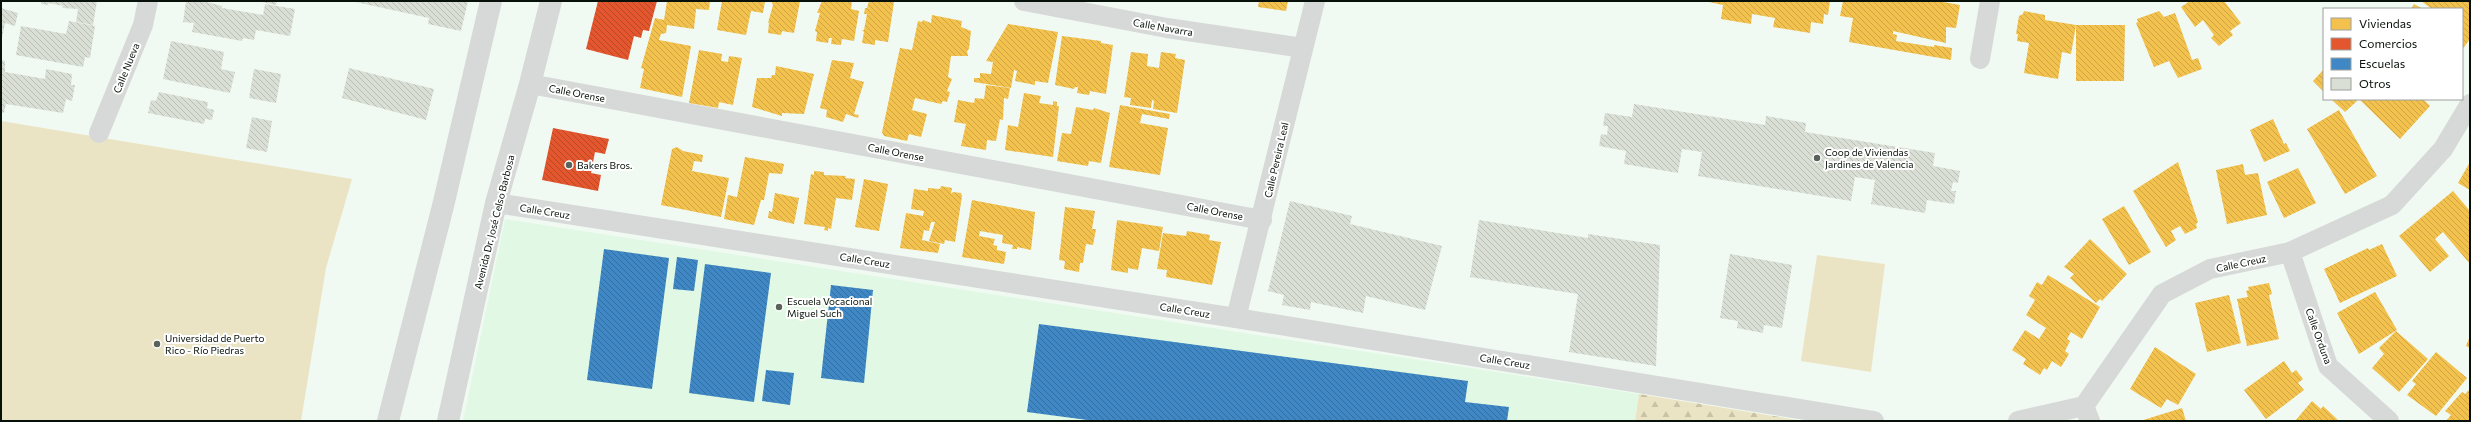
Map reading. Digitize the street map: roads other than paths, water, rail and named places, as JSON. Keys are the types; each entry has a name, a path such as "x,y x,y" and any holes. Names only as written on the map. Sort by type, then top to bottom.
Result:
{"main road":[{"path":"388,421 443,206 490,1"},
{"name":"Avenida Dr. José Celso Barbosa","path":"448,421 496,203 530,84 551,1"}],"street":[{"name":"Calle Nueva","path":"99,133 143,25 148,1"},
{"name":"Calle Navarra","path":"1024,1 1167,28 1303,48"},
{"name":"Calle Pereira Leal","path":"1236,318 1262,220 1303,48 1316,1"},
{"path":"1980,59 1990,1"},
{"name":"Calle Orense","path":"530,84 1262,220"},
{"name":"Calle Creuz","path":"2018,421 2087,413 2162,294 2210,269 2290,252 2392,205 2443,149 2470,104"},
{"name":"Calle Creuz","path":"496,203 1236,318 1874,421"},
{"name":"Calle Orduna","path":"2290,252 2328,366 2389,421"}],"place":[{"name":"Coop de Viviendas Jardines de Valencia","path":"1817,158"},
{"name":"Bakers Bros.","path":"569,165"},
{"name":"Escuela Vocacional Miguel Such","path":"779,307"},
{"name":"Universidad de Puerto Rico - Río Piedras","path":"157,344"}]}
